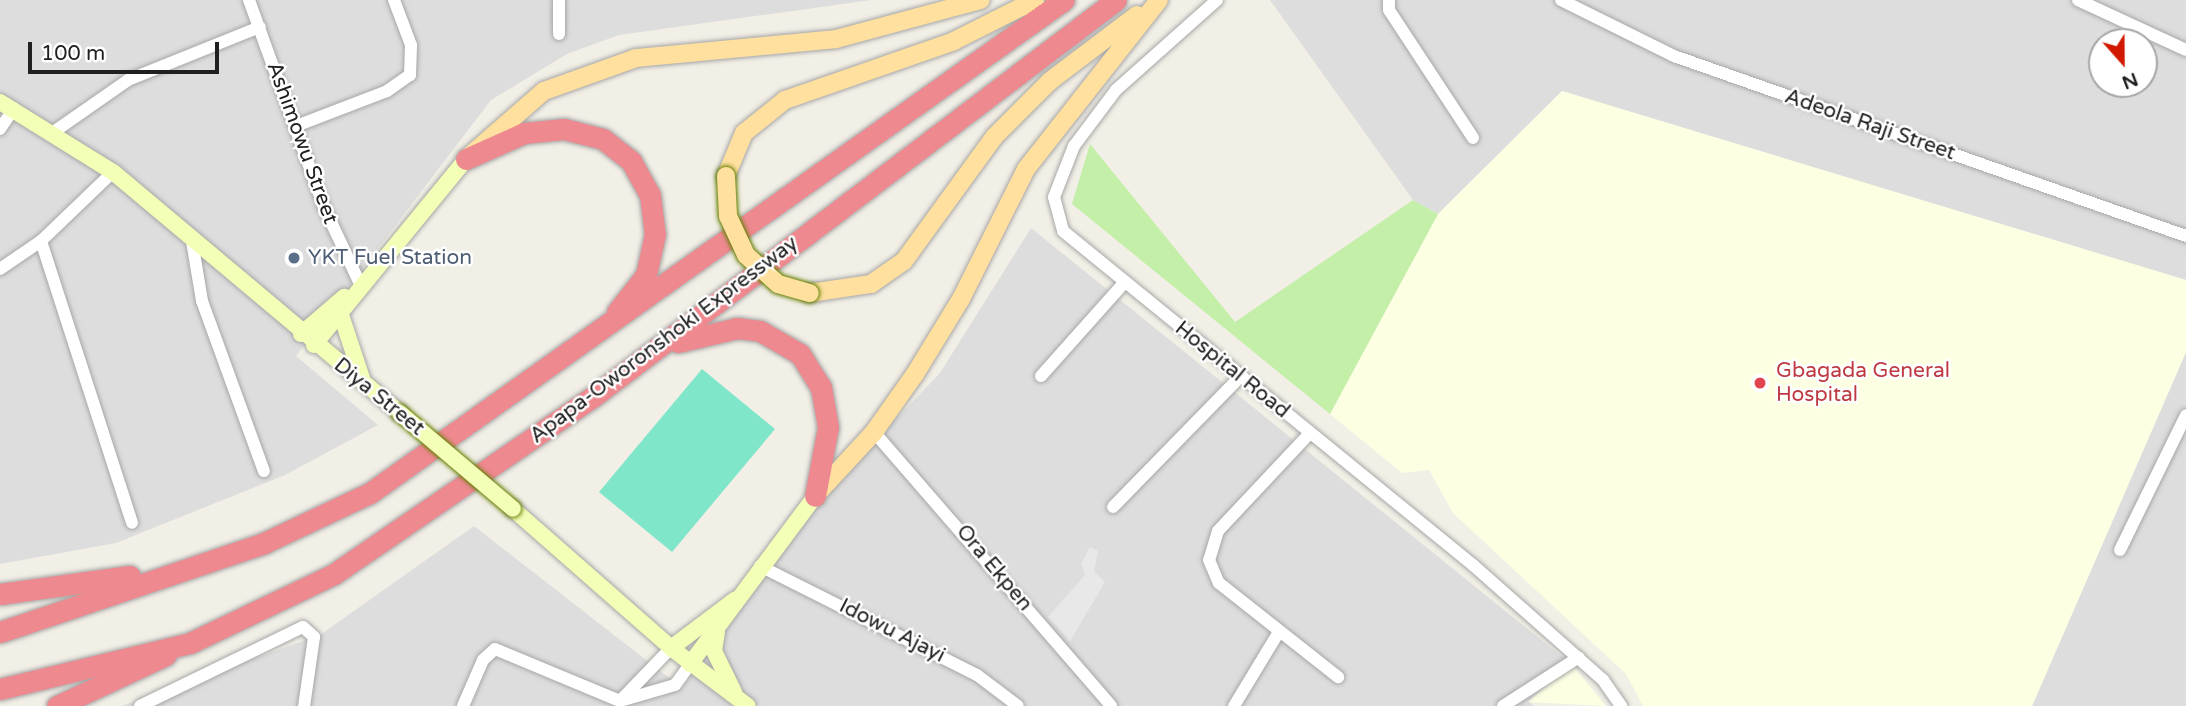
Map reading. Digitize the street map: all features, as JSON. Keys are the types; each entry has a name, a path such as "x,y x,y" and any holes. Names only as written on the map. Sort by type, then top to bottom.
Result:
{"highway":[{"name":"Apapa-Oworonshoki Expressway","path":"200,564 321,520 370,493 555,367 1063,0"},
{"name":"Apapa-Oworonshoki Expressway","path":"190,643 334,574 594,396 1116,0"},
{"path":"466,159 524,133 564,129 603,139 642,175 655,234 646,275 621,308 555,367"},
{"path":"594,396 689,335 760,331 800,354 821,387 828,427 815,496"},
{"path":"4,593 200,564"},
{"path":"0,632 200,564"},
{"path":"0,689 190,643"},
{"path":"57,706 190,643"}],"main road":[{"path":"308,339 357,287 466,159 544,91 636,58 836,39 981,0"},
{"path":"1035,0 954,41 785,100 744,133 726,176 728,216 746,255 778,284 810,293 871,284 904,261 994,137 1050,81 1159,0"},
{"path":"691,664 717,631 760,566 815,496 874,432 961,299 1026,169 1159,0"},
{"name":"Diya Street","path":"7,105 55,131 113,172 513,509 671,648 743,703"},
{"path":"308,339 341,312 357,287"},
{"path":"341,312 365,383"},
{"path":"671,648 738,597"},
{"path":"717,631 714,652 743,703"}],"street":[{"name":"Ashimowu Street","path":"249,0 357,287"},
{"path":"296,126 387,91 410,75 411,45 394,0"},
{"path":"559,0 559,34"},
{"name":"Hospital Road","path":"1217,0 1116,90 1074,146 1060,177 1055,211 1063,231 1578,657 1621,706"},
{"path":"1389,0 1389,10 1473,138"},
{"name":"Adeola Raji Street","path":"1561,0 1674,56 2186,236"},
{"path":"2078,0 2186,50"},
{"path":"55,131 128,80 260,27"},
{"path":"0,129 7,105"},
{"path":"0,269 40,241 113,172"},
{"path":"40,241 132,523"},
{"path":"192,241 202,301 264,471"},
{"path":"1041,376 1124,283"},
{"path":"1114,507 1240,377"},
{"path":"2120,550 2186,415"},
{"name":"Ora Ekpen","path":"874,432 1111,706"},
{"path":"1310,433 1210,544 1219,583 1277,635 1338,677"},
{"name":"Idowu Ajayi","path":"760,566 977,675 1018,706"},
{"path":"140,706 303,627 314,637 304,706"},
{"path":"1234,706 1277,635"},
{"path":"619,704 671,648"},
{"path":"463,706 483,660 495,649 619,704 675,685 691,664"},
{"path":"1503,706 1578,657"}],"shaded area":[{"path":"0,0 871,0 619,35 567,54 491,100 296,356 378,425 285,475 116,543 0,564"},
{"path":"1270,0 2186,0 2186,280 1562,91 1438,214 1413,200"},
{"name":"Gbagada General Hospital","path":"1562,91 2186,280 2186,352 2032,706 1643,706 1626,674 1453,513 1429,470 1402,473 1330,414 1438,214"},
{"path":"1031,228 1571,664 1529,702 1534,706 121,706 320,635 474,526 682,688 863,438 898,417 940,373"},
{"path":"2186,352 2186,706 2032,706"},
{"path":"1090,547 1098,551 1094,571 1105,582 1070,641 1048,617 1085,575 1081,564"},
{"path":"1571,664 1606,706 1528,702"}],"green space":[{"path":"1090,144 1235,322 1413,200 1438,214 1330,414 1072,204"},
{"path":"702,369 775,429 672,552 599,492"}],"place":[{"name":"YKT Fuel Station","path":"294,258"},
{"name":"Gbagada General Hospital","path":"1760,383"}]}
